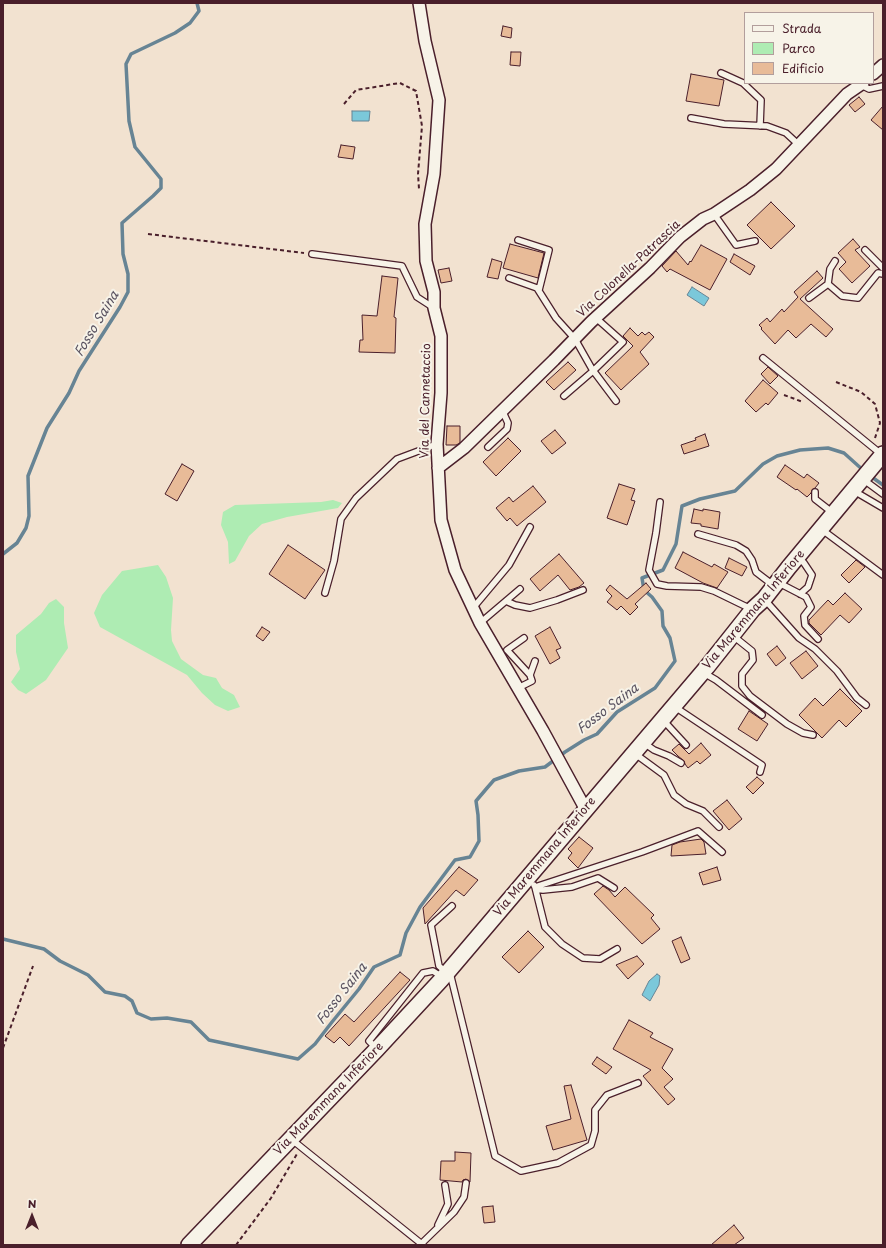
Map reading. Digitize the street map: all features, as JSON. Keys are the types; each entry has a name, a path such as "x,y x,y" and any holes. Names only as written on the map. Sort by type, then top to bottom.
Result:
{"main road":[{"name":"Via Maremmana Inferiore","path":"189,1245 296,1144 377,1049 533,885 586,810 753,609 764,599 874,462"}],"street":[{"name":"Via del Cannetaccio","path":"419,3 425,41 438,100 434,174 426,224 426,261 434,292 434,308 441,336 441,392 437,444 441,520 455,570 480,623 586,810"},
{"path":"874,73 883,65"},
{"name":"Via Colonella-Patrascia","path":"438,468 464,448 596,318 650,268 680,236 703,219 714,214 750,190 776,169 847,94 862,84"}],"lane":[{"path":"722,74 744,84"},
{"path":"744,84 761,100 760,126"},
{"path":"862,84 868,89 883,86"},
{"path":"691,118 724,124 767,126 786,133 799,145"},
{"path":"714,214 736,245 755,241"},
{"path":"518,240 549,250 539,290"},
{"path":"865,250 883,268"},
{"path":"312,254 402,266 416,297 434,308"},
{"path":"809,298 828,284 830,269 835,261"},
{"path":"828,284 842,296 858,298 878,273 883,274"},
{"path":"509,278 539,290 556,318 575,339 593,371 616,401"},
{"path":"564,396 623,342 596,318"},
{"path":"763,358 874,462 883,494"},
{"path":"488,448 507,429 508,423 502,410"},
{"path":"325,593 334,561 341,519 356,498 397,459 437,444"},
{"path":"852,490 883,508"},
{"path":"815,492 815,499 833,514"},
{"path":"660,502 649,570 657,584 667,586 701,587 714,591 753,609"},
{"path":"473,608 509,565 530,527"},
{"path":"820,529 883,575"},
{"path":"698,534 736,545 746,551 752,560 756,572 776,584 806,598 812,607 804,616 805,625 818,639"},
{"path":"797,557 804,563 812,575 808,587 800,594"},
{"path":"480,623 520,589"},
{"path":"506,601 515,605 530,608 583,590"},
{"path":"764,599 800,638 815,649 837,671 857,698 866,705"},
{"path":"732,634 752,651 753,660 742,674 742,686 750,696 787,724 803,733 813,735"},
{"path":"518,688 532,681 530,674 507,650 524,638"},
{"path":"530,674 535,661"},
{"path":"702,672 716,680 762,716"},
{"path":"673,706 762,765 760,772"},
{"path":"662,718 670,730 686,745"},
{"path":"638,747 654,750 681,763"},
{"path":"638,747 664,775 674,795 686,804 703,811 719,827"},
{"path":"533,885 642,852 698,831 722,852"},
{"path":"533,885 543,890 572,887 598,878 614,888"},
{"path":"533,885 545,927 562,944 582,958 600,959 617,949"},
{"path":"452,906 431,925 439,966 447,974 495,1156 521,1171 558,1163 591,1145 594,1131 594,1110 606,1095 638,1083"},
{"path":"296,1144 422,1244 454,1212 464,1197 466,1183"},
{"path":"437,1228 448,1204 445,1185"}],"path":[{"path":"344,104 356,90 400,83 416,91 422,126 418,174 419,196"},
{"path":"148,234 312,254"},
{"path":"836,382 861,392 875,404 880,423 875,435 874,462"},
{"path":"3,1048 33,966"},
{"path":"236,1245 271,1198 296,1144"}],"green space":[{"path":"333,500 342,503 338,508 287,517 262,524 249,536 235,561 229,564 228,542 221,525 223,512 235,505 321,502"},
{"path":"158,565 166,577 173,598 171,630 172,641 181,659 203,675 216,678 222,688 234,695 240,707 228,711 215,705 202,693 187,675 100,627 94,613 102,595 122,571"},
{"path":"56,599 64,607 64,623 68,648 46,680 26,694 18,690 11,682 20,669 16,652 16,635 41,614 49,603"}],"water":[{"path":"352,111 370,111 369,121 352,121"},
{"path":"692,287 709,298 704,306 687,295"},
{"path":"657,974 660,976 659,985 650,1001 642,995 649,981"}],"building":[{"path":"503,26 512,28 511,38 501,36"},
{"path":"511,52 521,52 520,66 510,65"},
{"path":"691,74 724,80 719,106 686,101"},
{"path":"859,97 865,104 855,112 849,105"},
{"path":"883,106 883,130 871,120"},
{"path":"341,145 355,147 353,159 338,157"},
{"path":"771,202 795,226 771,249 747,225"},
{"path":"853,239 860,247 855,250 870,266 852,283 839,269 846,262 838,253"},
{"path":"510,244 544,253 538,278 503,268"},
{"path":"701,245 727,259 710,290 670,269 667,272 662,266 676,251 688,265"},
{"path":"734,254 755,266 750,275 730,262"},
{"path":"492,259 502,262 498,279 487,277"},
{"path":"449,268 452,281 441,283 438,270"},
{"path":"817,271 823,278 800,299 833,329 826,337 811,324 796,338 788,330 775,344 759,325 767,318 770,322 782,309 784,312 798,297 794,292"},
{"path":"382,276 398,278 394,317 396,318 395,353 359,352 360,340 363,340 362,315 377,316"},
{"path":"630,328 638,336 642,332 645,335 649,332 654,337 640,352 649,364 621,390 605,373 633,346 623,336"},
{"path":"568,362 576,370 554,390 546,382"},
{"path":"768,367 778,376 770,384 761,374"},
{"path":"763,380 778,393 768,405 766,403 756,412 745,401"},
{"path":"447,426 460,426 460,443 456,445 446,445"},
{"path":"555,430 566,443 552,454 541,441"},
{"path":"705,434 709,446 684,454 681,445 696,440 695,438"},
{"path":"508,438 521,451 496,476 483,462"},
{"path":"182,464 194,471 177,501 165,494"},
{"path":"785,465 804,478 807,474 819,483 807,497 777,477"},
{"path":"619,484 635,489 631,500 635,501 627,525 607,518"},
{"path":"533,486 546,502 517,526 510,518 507,521 496,508 509,497 513,502"},
{"path":"694,509 720,512 718,529 691,523"},
{"path":"288,545 325,570 305,599 269,574"},
{"path":"683,552 712,567 714,564 728,572 717,588 703,583 675,568"},
{"path":"559,554 584,583 579,587 570,590 558,575 540,591 530,579"},
{"path":"729,558 747,567 742,576 725,568"},
{"path":"856,560 865,567 849,583 841,575"},
{"path":"646,583 651,589 635,604 638,607 630,615 621,606 617,610 607,602 612,596 606,590 610,585 627,599"},
{"path":"845,593 862,609 849,623 840,615 821,635 809,623 809,620 828,600 833,605"},
{"path":"262,627 270,632 263,641 256,636"},
{"path":"550,627 561,648 556,650 560,658 550,664 535,636"},
{"path":"777,646 786,658 776,666 767,654"},
{"path":"806,651 818,666 802,679 790,663"},
{"path":"840,689 862,711 846,727 839,720 822,738 799,715 815,698 823,706"},
{"path":"749,711 768,724 757,741 738,729"},
{"path":"701,743 711,755 700,764 697,761 688,768 684,761 672,750 679,744 689,754"},
{"path":"757,777 764,783 753,794 746,787"},
{"path":"727,800 742,819 729,830 713,811"},
{"path":"579,837 593,848 578,868 568,858 572,853 568,849"},
{"path":"701,839 704,842 706,854 671,856 672,845 680,842"},
{"path":"459,867 478,880 464,896 456,890 425,924 423,908"},
{"path":"717,867 721,880 703,885 699,873"},
{"path":"603,886 615,897 625,887 654,915 651,918 660,929 642,944 594,894"},
{"path":"528,931 544,947 519,973 502,957"},
{"path":"681,937 690,959 681,963 672,941"},
{"path":"637,956 644,964 628,979 616,965"},
{"path":"400,972 410,980 349,1046 340,1037 334,1043 325,1036 345,1014 354,1022"},
{"path":"629,1020 653,1033 650,1037 673,1049 662,1068 673,1079 664,1087 675,1099 668,1105 643,1076 651,1070 613,1049"},
{"path":"597,1057 612,1067 606,1074 592,1064"},
{"path":"571,1085 587,1140 553,1150 546,1126 571,1119 564,1086"},
{"path":"455,1152 471,1153 470,1182 466,1179 462,1182 440,1180 441,1161 455,1161"},
{"path":"493,1206 495,1222 484,1223 482,1207"},
{"path":"734,1225 744,1238 734,1245 711,1245"}],"waterway":[{"name":"Fosso Saina","path":"3,554 17,543 26,528 29,516 28,476 47,428 69,393 79,371 128,292 128,274 123,254 122,223 161,188 161,179 135,147 129,121 126,64 131,54 175,33 190,23 199,11 197,3"},
{"name":"Fosso Saina","path":"3,939 44,949 60,961 88,975 105,992 125,996 132,1001 137,1013 151,1019 167,1018 191,1022 209,1040 298,1059 315,1044 359,989 374,967 400,955 406,933 420,907 455,860 470,857 479,841 476,801 494,780 519,771 545,767 565,752 597,734 617,712 655,688 675,661 670,638 663,626 662,611 652,597 644,590 642,578 663,570 676,544 682,506 700,499 735,491 763,464 777,456 800,450 828,448 844,453 864,471"},
{"name":"Fosso Saina","path":"869,475 883,485"}]}
